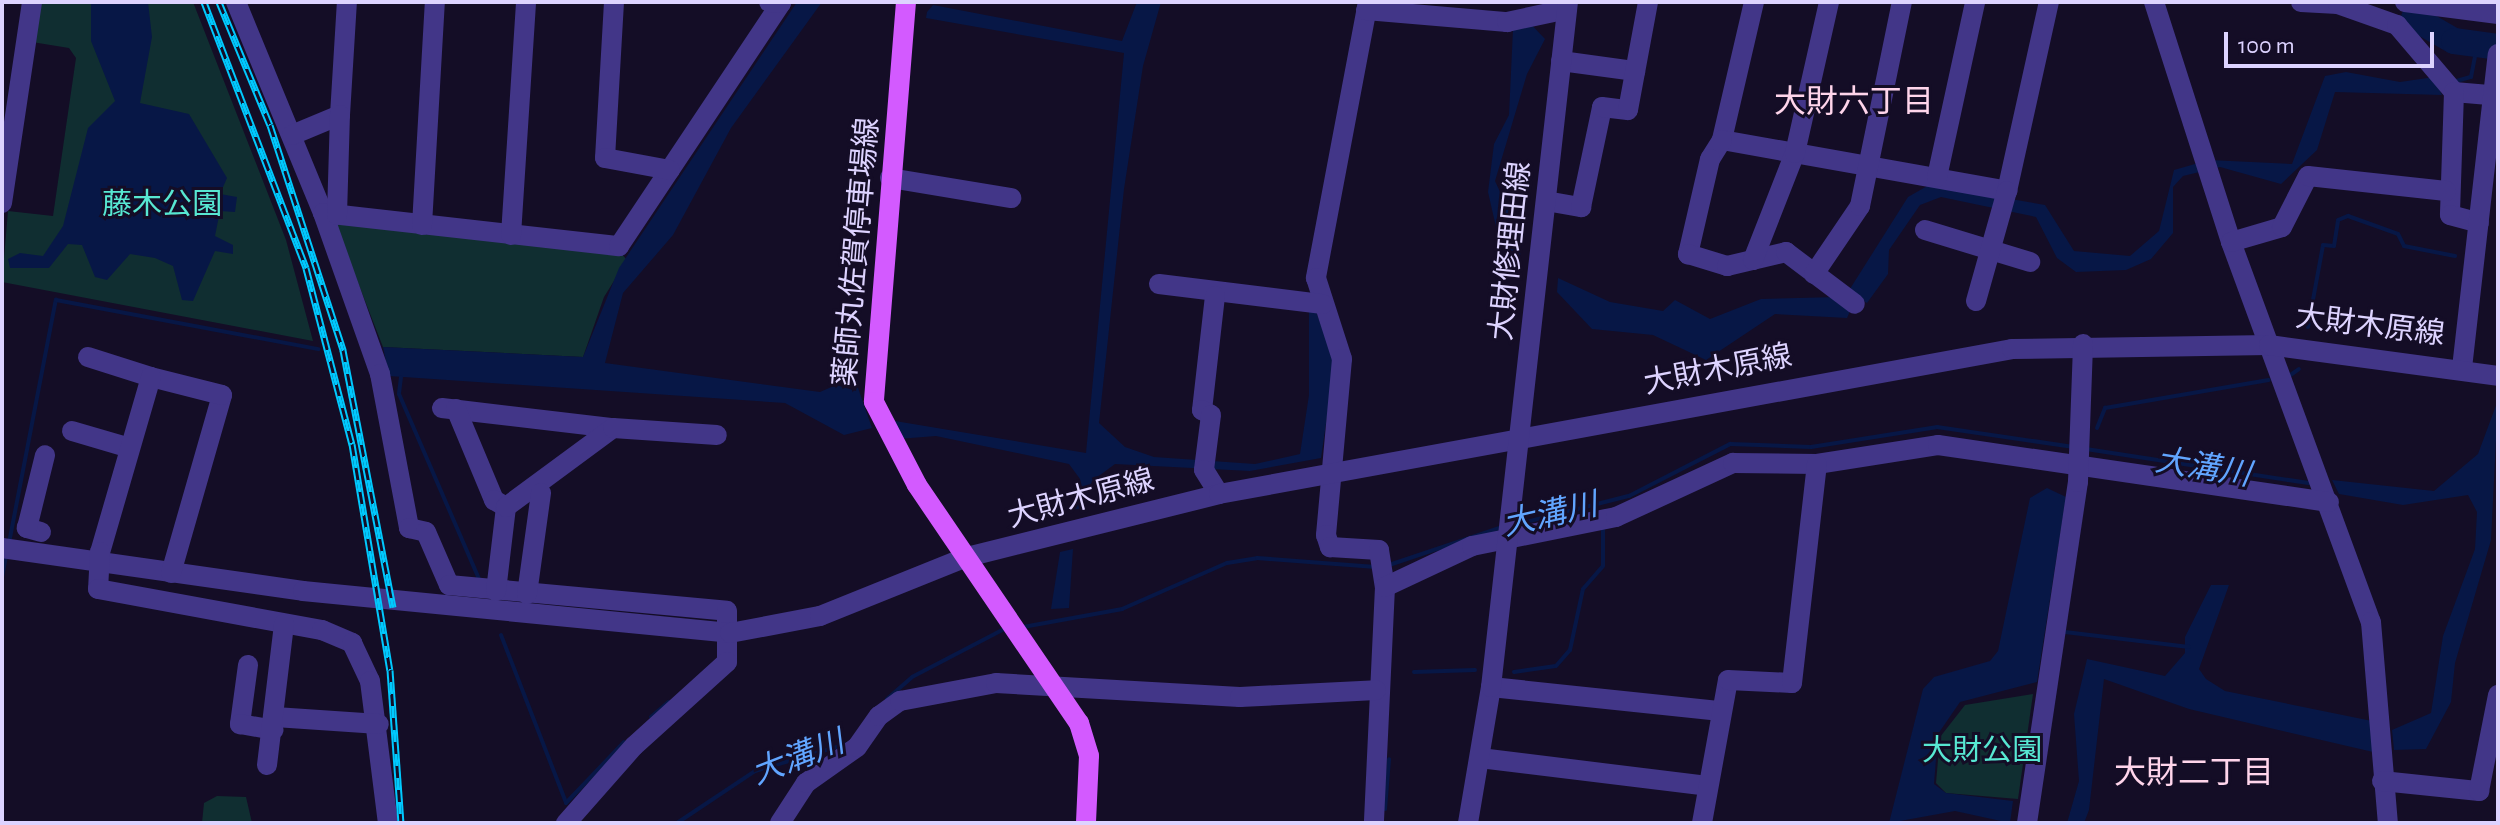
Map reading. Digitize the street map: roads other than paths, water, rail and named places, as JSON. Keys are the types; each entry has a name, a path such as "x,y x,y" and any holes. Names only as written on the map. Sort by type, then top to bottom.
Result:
{"main road":[{"name":"薬師丸佐賀停車場線","path":"906,2 874,402 894,448 1062,691"},
{"path":"1062,691 1089,756 1086,823"}],"street":[{"path":"2,203 32,2"},
{"path":"236,2 292,135 330,214 380,374 409,528 426,532 449,585 692,613 714,605 727,611 730,633 718,673 634,746 566,823"},
{"path":"330,214 347,2"},
{"path":"422,225 435,2"},
{"path":"511,235 526,2"},
{"path":"614,2 605,158 670,170"},
{"path":"330,214 619,246 781,3 769,2"},
{"path":"1546,201 1581,207 1602,107 1628,110 1648,2"},
{"path":"1754,2 1722,140 1710,159 1688,254 1727,266 1786,252 1855,304"},
{"path":"1753,260 1795,153 1829,2"},
{"path":"1814,274 1860,206 1902,2"},
{"path":"1937,177 1975,2"},
{"path":"1976,301 2003,212 2049,2"},
{"path":"2154,2 2231,242 2371,622 2381,723 2379,759 2388,823"},
{"path":"2301,2 2338,4 2397,25 2451,86 2446,191 2450,215 2479,223"},
{"path":"2397,25 2406,4 2498,14"},
{"path":"1374,823 1376,690 1385,587 1379,550 1330,547 1329,475 1342,359 1316,278 1367,6 1507,22 1567,6"},
{"name":"大財修理田線","path":"1508,538 1567,6"},
{"path":"1561,61 1635,71"},
{"path":"2451,86 2495,78 2462,368"},
{"path":"292,135 340,115"},
{"path":"1722,140 2007,191"},
{"path":"2231,242 2282,227 2308,176 2446,191"},
{"path":"890,178 1011,198"},
{"path":"1925,230 2030,262"},
{"path":"1159,284 1215,296 1323,304"},
{"path":"1215,296 1202,410 1211,415 1204,470 1219,494"},
{"path":"2027,823 2075,463 2083,344"},
{"name":"大財木原線","path":"14,549 368,598 730,633 820,616 967,557 1219,494 1920,365 2083,344 2269,345 2462,368 2494,375"},
{"path":"88,357 222,395 171,573"},
{"path":"151,377 98,563 104,595 284,624 352,643 363,658 379,724 388,823"},
{"path":"506,507 494,500 449,408 613,428 717,435"},
{"path":"496,591 506,507 613,428"},
{"path":"72,431 130,448"},
{"path":"1385,587 1472,546 1616,517 1733,463 1817,464 1938,445 2329,502"},
{"path":"14,549 34,530 45,455"},
{"path":"1702,823 1728,680 1792,683 1817,464"},
{"path":"527,594 541,493"},
{"path":"1468,823 1491,687 1508,538"},
{"path":"267,765 284,624"},
{"path":"248,665 240,724 379,724"},
{"path":"780,823 806,783 857,747 879,716 900,701 996,683 1062,691 1135,688 1240,697 1376,690"},
{"path":"1491,687 1721,711"},
{"path":"2382,781 2479,791 2498,695"},
{"path":"1480,758 1707,786"}],"water":[{"path":"91,2 148,2 152,37 140,103 189,114 227,178 220,194 237,197 235,212 220,211 215,236 233,245 233,254 215,251 193,301 182,300 173,266 155,258 130,254 107,280 95,277 82,245 68,244 49,268 10,268 8,259 20,253 43,256 63,226 88,128 115,101 91,41"},
{"path":"797,2 822,2 731,128 673,235 623,293 605,363 820,392 836,385 856,391 857,385 872,428 844,435 785,403 389,376 383,347 583,357 619,268"},
{"path":"1137,2 1161,2 1143,66 1124,189 1099,423 1125,447 1154,457 1255,464 1300,454 1309,395 1309,311 1315,309 1335,361 1321,458 1250,471 1115,464 1092,481 1083,508 1071,510 1080,479 1069,464 936,436 898,439 889,420 1086,453 1124,53 926,18 933,5 1122,41"},
{"path":"1528,21 1545,39 1527,74 1495,181 1522,239 1518,273 1499,240 1488,192 1494,144 1509,115 1513,29"},
{"path":"2346,72 2400,82 2434,77 2442,95 2335,92 2317,150 2281,184 2220,167 2183,176 2173,187 2173,233 2151,259 2126,270 2076,272 2057,258 2036,217 1941,197 1920,205 1889,250 1888,274 1867,303 1848,292 1908,197 1929,185 2045,205 2074,251 2130,256 2159,231 2174,170 2209,160 2292,164 2325,76"},
{"path":"1558,278 1610,302 1663,311 1675,300 1710,319 1761,299 1838,297 1851,309 1847,318 1775,314 1706,360 1653,335 1592,329 1557,292"},
{"path":"2498,400 2491,540 2455,663 2451,702 2426,749 2394,750 2392,730 2431,713 2443,636 2475,549 2477,512 2468,495 2403,505 2339,494 2332,480 2434,491 2478,454"},
{"path":"2047,488 2066,497 2037,682 1960,702 1938,734 1934,784 1946,793 2013,801 2010,823 1955,811 1889,823 1923,689 1934,677 1990,661 1998,651 2030,498"},
{"path":"1073,549 1069,608 1051,609 1060,552"},
{"path":"2211,585 2229,585 2199,669 2206,679 2225,691 2372,721 2373,752 2189,709 2104,679 2089,810 2084,823 2067,823 2079,781 2074,714 2087,659 2165,676 2185,653 2185,637"}],"waterway":[{"path":"2414,18 2454,41 2498,47"},
{"path":"2453,82 2471,77 2477,46"},
{"path":"2308,327 2323,245 2334,246 2338,220 2348,216 2398,234 2404,246 2455,256"},
{"path":"9,543 56,300 318,349"},
{"path":"2289,376 2299,369"},
{"path":"401,377 399,394 480,581"},
{"path":"2097,428 2105,408 2269,380"},
{"name":"大溝川","path":"1514,525 1629,496 1730,444 1811,447 1937,427 2074,447"},
{"name":"大溝川","path":"2086,449 2315,484"},
{"name":"大溝川","path":"1389,565 1502,527"},
{"path":"1514,672 1556,666 1570,650 1583,589 1603,566 1603,530"},
{"path":"2,577 6,556"},
{"name":"大溝川","path":"1023,627 1122,609 1227,563 1257,558 1376,567"},
{"name":"大溝川","path":"887,699 912,677 1006,628"},
{"path":"2065,632 2189,647"},
{"path":"501,635 566,803 624,742"},
{"path":"1414,672 1475,670"},
{"path":"651,717 668,702"},
{"name":"大溝川","path":"677,823 755,771 847,744"},
{"path":"1385,809 1389,759"}],"railway":[{"path":"204,2 306,268 352,444 390,670 401,823"},
{"path":"219,2 270,125 343,350 393,607"}],"district":[{"name":"大財六丁目","path":"1854,102"},
{"name":"大財二丁目","path":"2194,773"}],"park label":[{"name":"藤木公園","path":"162,205"},
{"name":"大財公園","path":"1982,751"}]}
